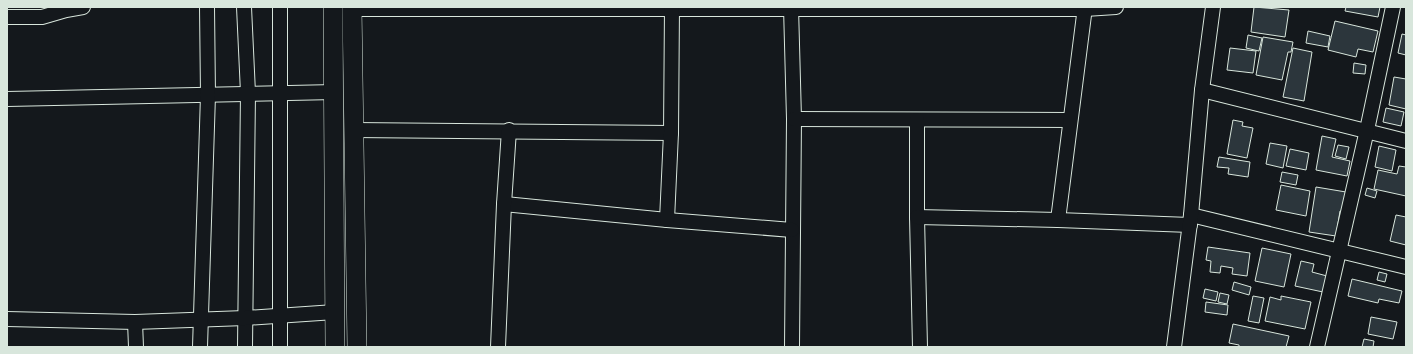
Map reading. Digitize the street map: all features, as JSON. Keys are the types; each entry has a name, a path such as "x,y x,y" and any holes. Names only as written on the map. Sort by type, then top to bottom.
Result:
{"street":[{"path":"7,17 42,17 56,10 83,7"},
{"path":"200,347 208,95 207,7"},
{"path":"244,7 248,93 245,347"},
{"path":"280,7 280,347"},
{"path":"333,7 335,92 335,340 357,340 352,8 1116,7"},
{"path":"1174,347 1191,220 1202,90 1213,7"},
{"path":"1316,347 1340,250 1393,7"},
{"path":"667,220 671,133 672,8"},
{"path":"791,8 794,119 792,347"},
{"path":"1058,220 1085,8"},
{"path":"1202,90 1367,130 1406,141"},
{"path":"7,99 335,92"},
{"path":"794,119 1070,120"},
{"path":"918,120 916,217 920,347"},
{"path":"354,130 509,130 671,133"},
{"path":"498,347 504,204 509,130"},
{"path":"504,204 667,220 792,230"},
{"path":"916,217 1058,220 1191,220 1340,250 1406,267"},
{"path":"7,319 135,322 279,317 335,312"},
{"path":"135,322 136,347"}],"building":[{"path":"1254,7 1289,10 1285,37 1251,32"},
{"path":"1346,7 1380,7 1378,17 1345,11"},
{"path":"1335,21 1378,31 1373,52 1358,49 1356,57 1328,50"},
{"path":"1308,31 1330,36 1328,47 1306,43"},
{"path":"1402,34 1406,35 1406,55 1398,53"},
{"path":"1248,35 1262,38 1259,51 1246,48"},
{"path":"1263,37 1293,42 1291,52 1288,52 1282,80 1256,75"},
{"path":"1230,48 1256,51 1253,73 1227,70"},
{"path":"1293,48 1312,52 1304,101 1283,97"},
{"path":"1354,63 1366,65 1365,74 1353,73"},
{"path":"1394,77 1406,79 1406,109 1389,105"},
{"path":"1386,108 1404,112 1401,126 1383,122"},
{"path":"1233,120 1243,122 1242,126 1253,128 1247,158 1227,154"},
{"path":"1322,136 1336,139 1332,157 1350,161 1347,176 1316,170"},
{"path":"1270,143 1287,146 1283,168 1266,164"},
{"path":"1338,145 1349,147 1346,159 1335,156"},
{"path":"1379,146 1396,150 1392,171 1375,167"},
{"path":"1290,149 1309,153 1306,170 1286,166"},
{"path":"1219,157 1250,162 1248,177 1228,174 1229,168 1217,167"},
{"path":"1399,166 1406,167 1406,196 1374,189 1378,170 1397,174"},
{"path":"1282,172 1298,175 1296,185 1280,182"},
{"path":"1281,185 1310,191 1306,216 1276,210"},
{"path":"1316,187 1346,192 1343,212 1340,211 1336,236 1309,232"},
{"path":"1367,188 1377,191 1375,198 1365,195"},
{"path":"1396,215 1406,217 1406,245 1390,241"},
{"path":"1208,247 1250,253 1247,276 1232,274 1233,268 1221,266 1220,273 1210,272 1211,261 1206,260"},
{"path":"1262,248 1291,254 1284,287 1255,281"},
{"path":"1301,261 1314,264 1312,272 1327,276 1323,292 1295,286"},
{"path":"1379,272 1387,274 1385,282 1377,280"},
{"path":"1352,279 1402,291 1399,303 1379,299 1378,303 1348,296"},
{"path":"1234,282 1251,287 1249,295 1232,290"},
{"path":"1205,289 1218,292 1216,301 1203,298"},
{"path":"1220,293 1229,295 1227,304 1218,302"},
{"path":"1253,296 1264,298 1259,323 1248,321"},
{"path":"1281,296 1311,302 1305,329 1265,321 1270,297 1281,300"},
{"path":"1206,302 1228,305 1227,315 1205,312"},
{"path":"1371,317 1397,322 1393,339 1368,334"},
{"path":"1233,324 1289,336 1286,347 1239,347 1239,345 1229,343"},
{"path":"1364,339 1374,341 1373,347 1362,347"}]}
